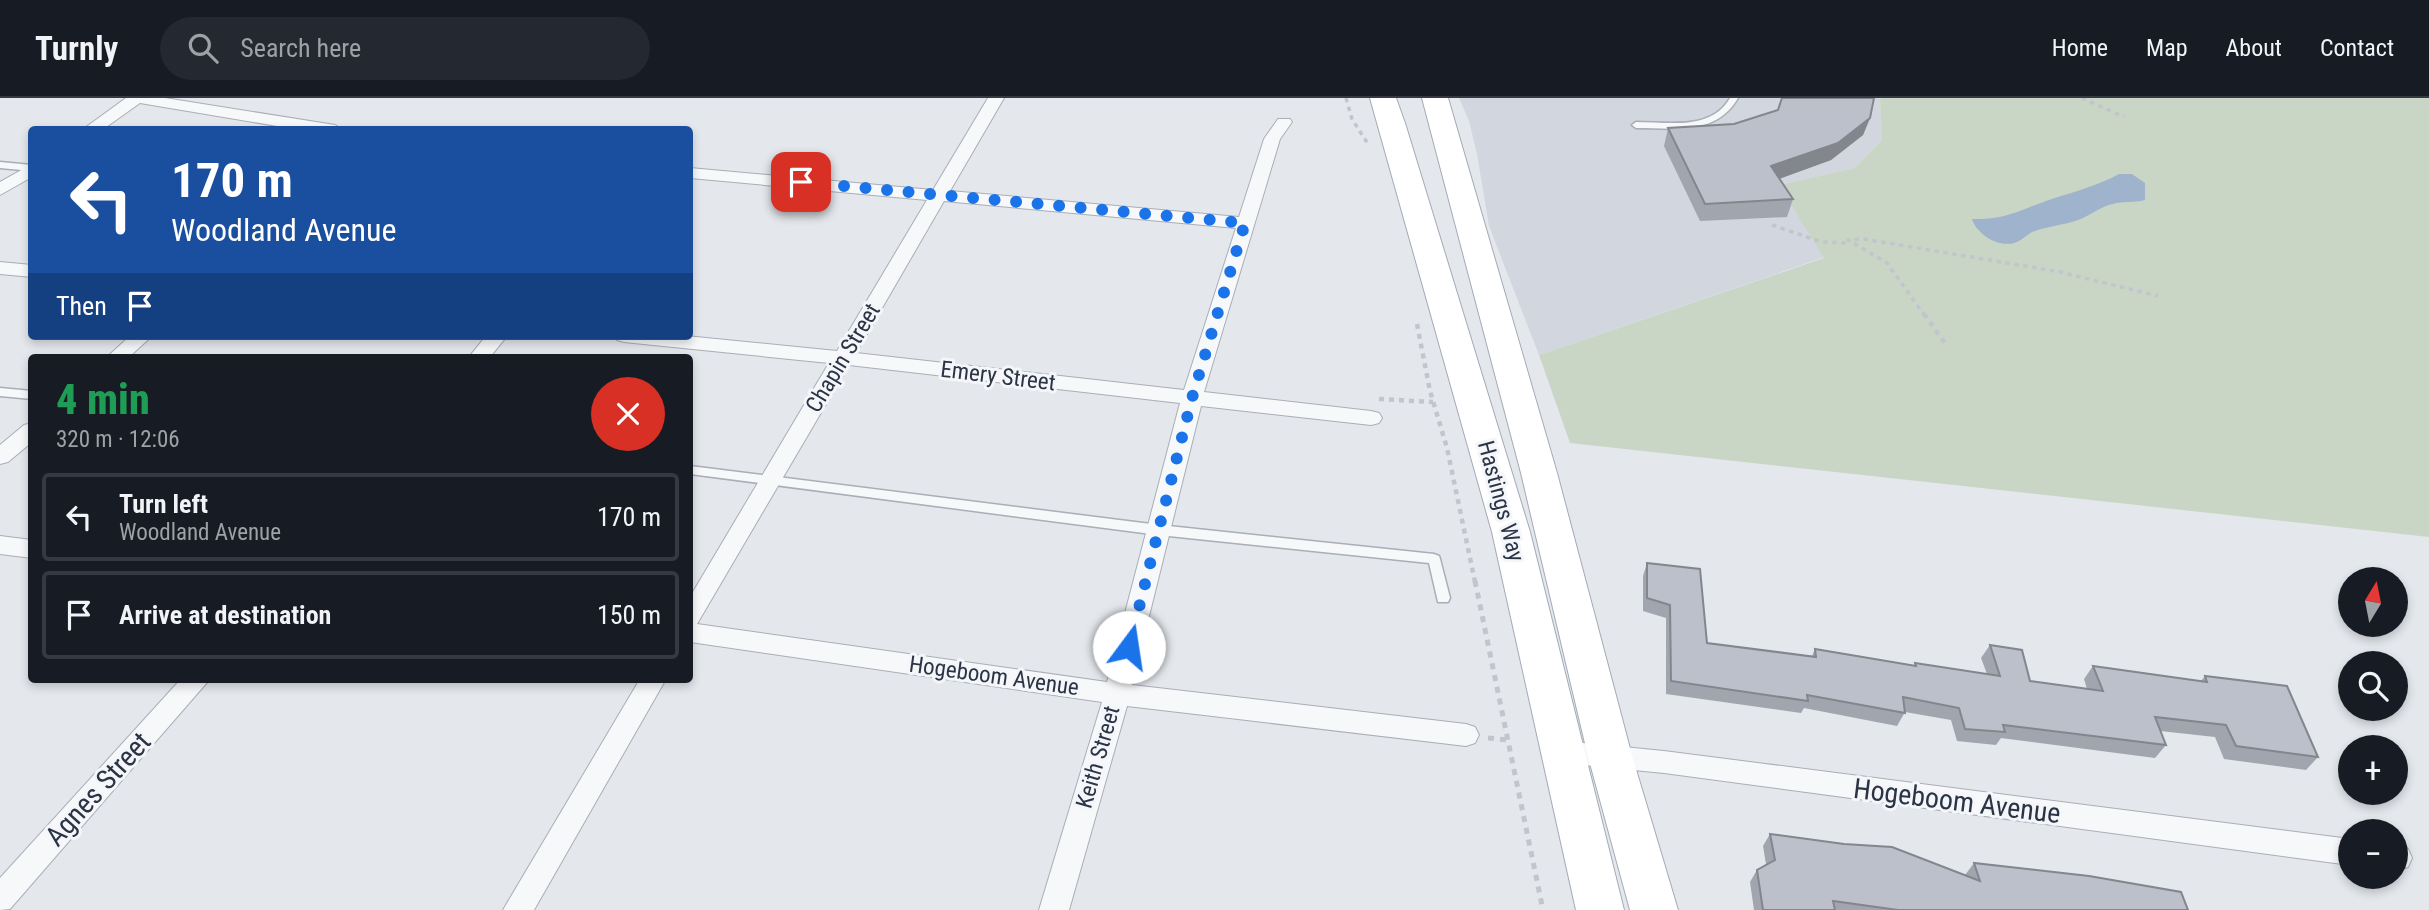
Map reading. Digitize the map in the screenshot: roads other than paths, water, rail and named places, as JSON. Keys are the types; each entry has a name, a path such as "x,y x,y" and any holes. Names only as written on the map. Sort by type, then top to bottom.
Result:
{"main road":[{"name":"Hastings Way","path":"1383,98 1511,532 1600,910"},
{"name":"Hastings Way","path":"1435,98 1539,473 1610,756 1654,910"}],"street":[{"path":"96,126 137,98 310,126"},
{"name":"Chapin Street","path":"693,612 996,98"},
{"name":"Keith Street","path":"1054,910 1117,694 1192,398 1272,139 1284,122"},
{"path":"0,190 28,171"},
{"path":"693,173 1245,223"},
{"path":"0,268 28,271"},
{"path":"121,354 137,340"},
{"path":"482,354 494,340"},
{"name":"Emery Street","path":"664,340 1371,418"},
{"path":"0,457 28,433"},
{"path":"0,545 28,548"},
{"name":"Hogeboom Avenue","path":"693,633 1117,694 1466,736"},
{"name":"Agnes Street","path":"0,899 193,683"},
{"path":"518,910 651,683"},
{"name":"Hogeboom Avenue","path":"1563,752 2338,850"}],"lane":[{"path":"1636,125 1713,122 1730,109 1734,98"},
{"path":"0,165 28,168"},
{"path":"0,392 28,395"},
{"path":"693,470 1158,530 1434,559 1443,598"}],"water":[{"path":"2119,174 2132,174 2145,183 2145,200 2109,205 2078,220 2032,232 2010,244 1990,239 1979,230 1972,219 1995,218 2014,213"}]}
